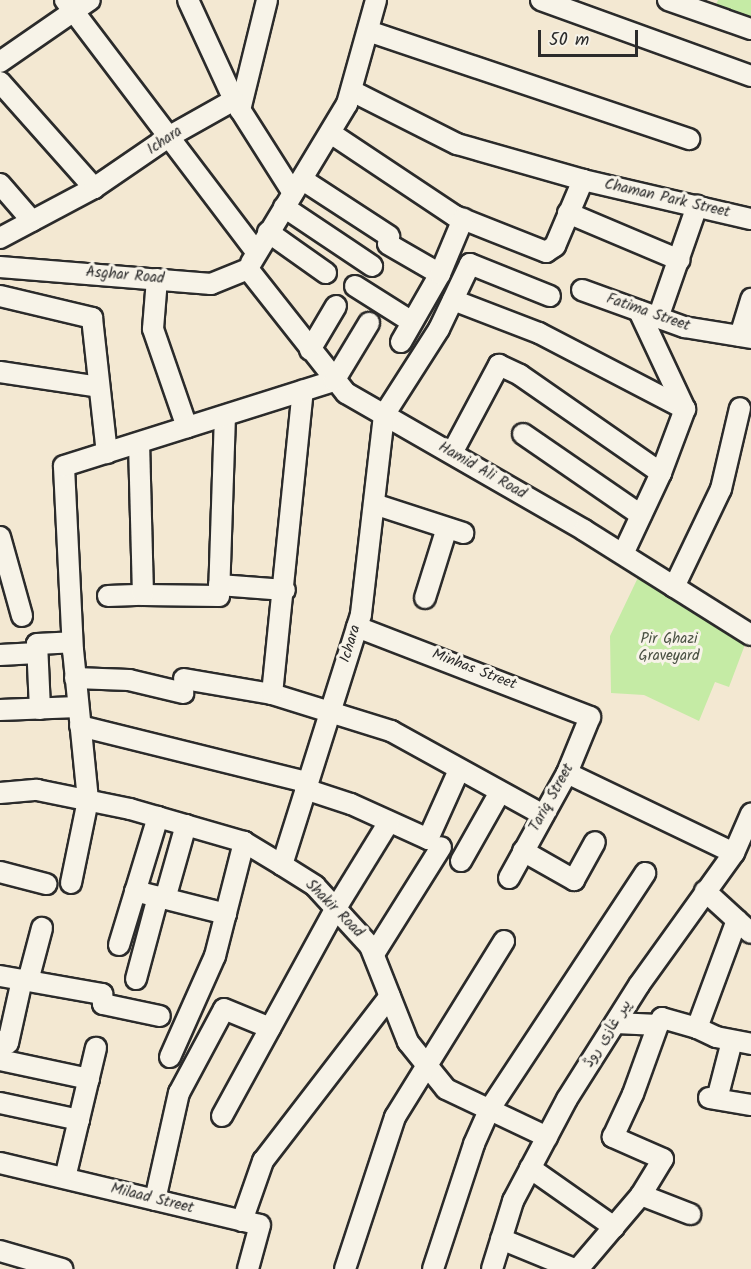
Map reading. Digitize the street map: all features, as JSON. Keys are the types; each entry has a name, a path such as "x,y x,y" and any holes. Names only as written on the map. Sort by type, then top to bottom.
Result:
{"street":[{"path":"0,62 69,6 90,0"},
{"path":"188,0 237,105 293,193 372,266"},
{"path":"237,105 267,0"},
{"path":"252,261 268,232 332,134 352,92 376,0"},
{"path":"541,0 751,76"},
{"path":"668,0 751,29"},
{"name":"Hamid Ali Road","path":"69,6 170,136 310,350 346,393 623,554 751,635"},
{"path":"368,31 688,139"},
{"path":"0,82 94,188"},
{"name":"Chaman Park Street","path":"352,92 457,144 573,177 751,219"},
{"name":"Ichara","path":"0,238 94,188 170,136 237,105"},
{"path":"332,134 463,219 546,252 555,246 568,213 573,177"},
{"path":"0,184 32,221"},
{"path":"293,193 389,240 440,274"},
{"path":"658,318 697,206"},
{"path":"568,213 679,260"},
{"path":"401,342 440,274 463,219"},
{"path":"268,232 326,273"},
{"name":"Asghar Road","path":"0,267 211,284 252,261"},
{"path":"384,415 440,329 470,264 550,297"},
{"path":"157,279 153,329 187,428"},
{"path":"355,286 412,322"},
{"name":"Fatima Street","path":"582,290 684,327 746,337"},
{"path":"0,296 92,318 106,453"},
{"path":"746,337 751,299"},
{"path":"453,300 539,333 685,409"},
{"path":"310,350 336,306"},
{"path":"623,554 661,473 685,409 639,311"},
{"path":"70,883 88,800 72,642 62,471 68,463 334,381 369,323"},
{"path":"452,453 501,364 661,473"},
{"path":"0,372 99,387"},
{"path":"272,694 285,590 303,391"},
{"path":"674,587 721,489 740,408"},
{"name":"Ichara","path":"282,865 357,627 384,415"},
{"path":"108,596 219,596 225,416"},
{"path":"523,434 641,515"},
{"path":"139,442 143,595"},
{"path":"374,504 455,530 424,598"},
{"path":"0,537 22,616"},
{"path":"219,585 285,590"},
{"name":"Minhas Street","path":"357,627 590,717"},
{"path":"40,708 37,644 72,642"},
{"path":"0,655 37,653"},
{"path":"75,678 129,680 272,694 391,730 543,815"},
{"path":"0,710 40,708 79,717 306,785 428,839 459,770"},
{"name":"Tariq Street","path":"509,878 567,773 590,717"},
{"path":"567,773 734,854"},
{"name":"Shakir Road","path":"0,793 37,790 158,817 244,842 282,865 315,886 374,954 408,1042 446,1089 547,1137"},
{"path":"461,861 500,792"},
{"name":"پیر غازی روڈ","path":"492,1269 513,1201 547,1137 616,1023 705,891 734,854 751,814"},
{"path":"119,945 158,817"},
{"path":"222,1116 336,908 389,822"},
{"path":"136,979 186,825"},
{"path":"170,1057 215,956 244,842"},
{"path":"523,851 574,880 595,842"},
{"path":"374,954 441,847"},
{"path":"0,872 46,884"},
{"path":"433,1269 474,1144 489,1110 645,873"},
{"path":"135,891 226,914"},
{"path":"697,1028 744,926 705,891"},
{"path":"0,1041 8,1043 42,928"},
{"path":"345,1269 395,1117 428,1068 504,941"},
{"path":"0,976 102,994 104,1004 160,1016"},
{"path":"248,1269 260,1225 242,1221 263,1161 390,996"},
{"path":"155,1200 179,1093 224,1009 270,1028"},
{"path":"501,1239 576,1269 641,1195 663,1159 613,1137 633,1094 662,1018 742,1042 713,1098 751,1105"},
{"path":"616,1023 658,1025"},
{"path":"65,1178 96,1048"},
{"path":"0,1060 89,1079"},
{"path":"0,1103 79,1120"},
{"name":"Milaad Street","path":"0,1163 242,1221"},
{"path":"530,1168 614,1227"},
{"path":"641,1195 690,1214"},
{"path":"0,1251 62,1269"}],"green space":[{"path":"718,0 751,0 751,23 714,9"},
{"name":"Pir Ghazi Graveyard","path":"643,567 749,634 729,687 715,682 699,721 644,695 611,693 610,636"}]}
